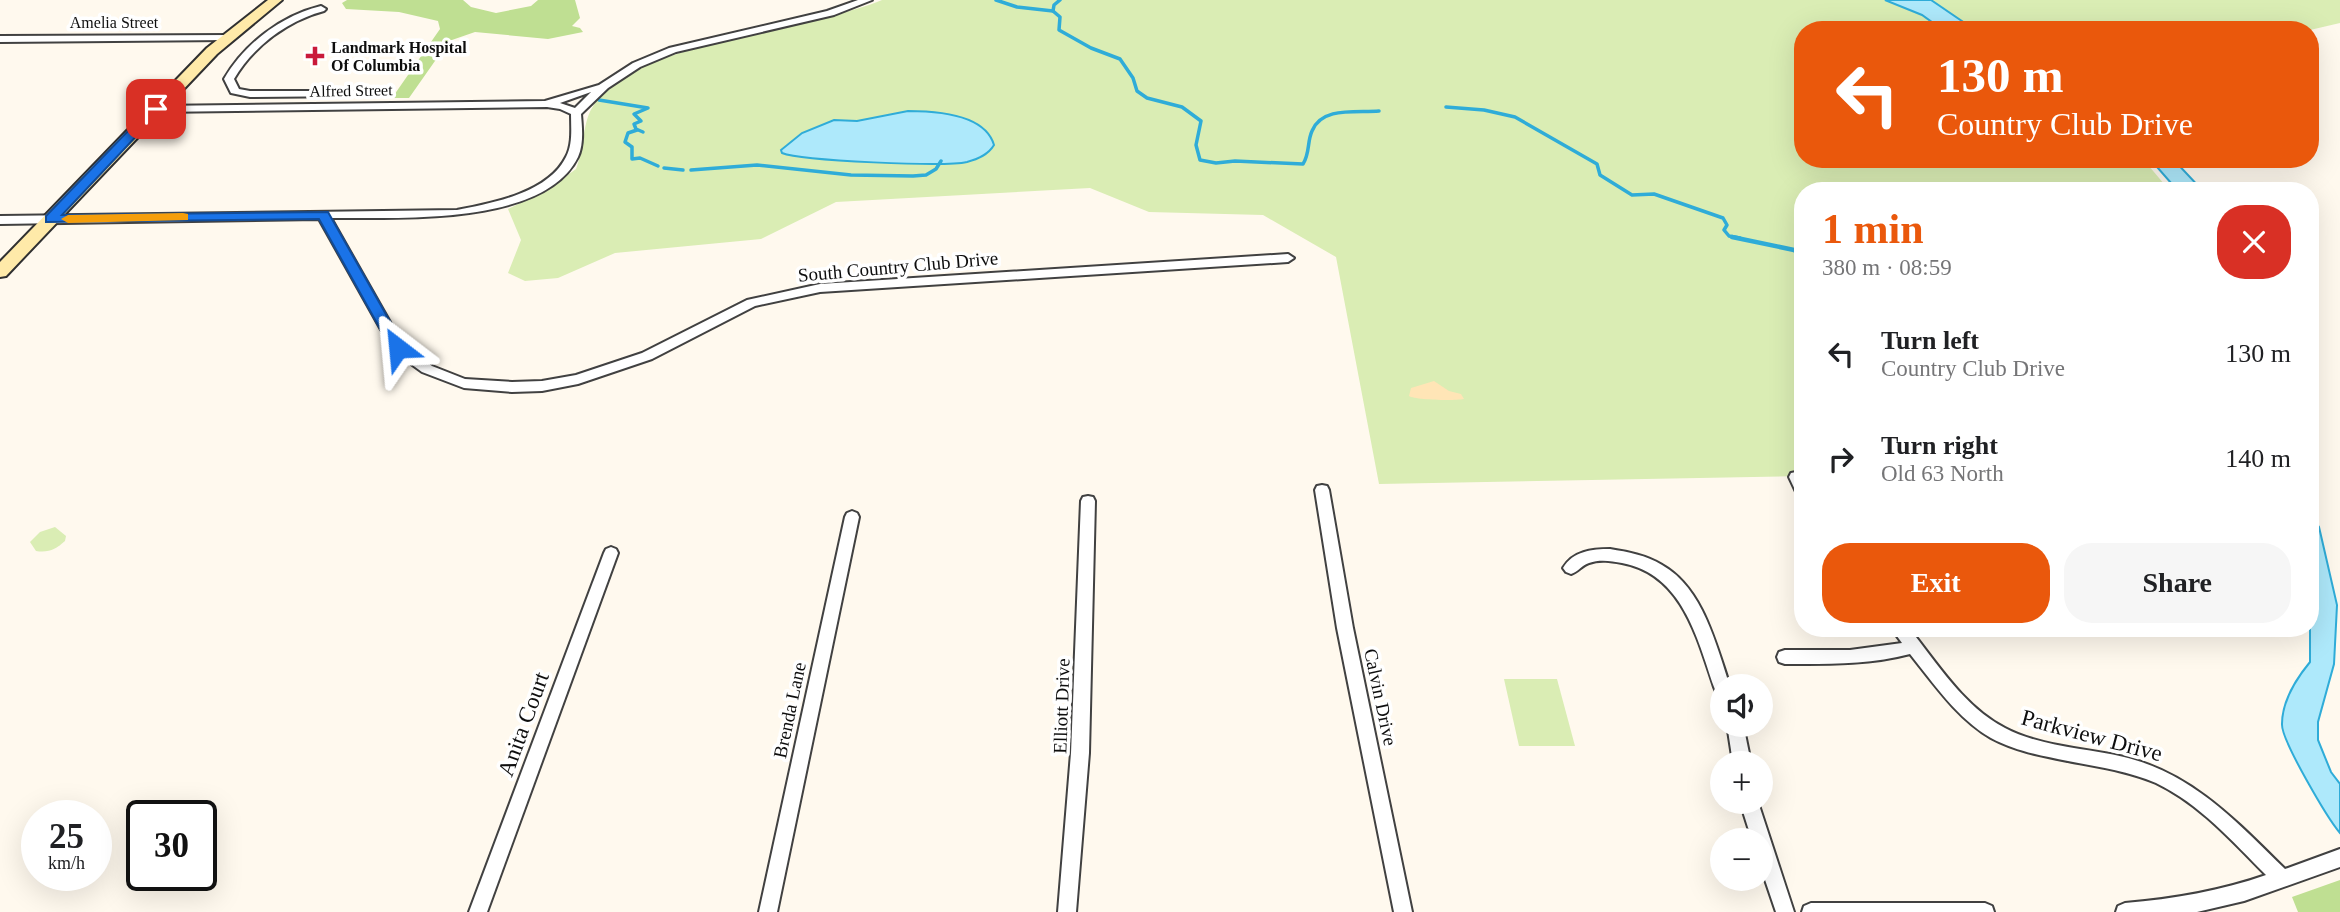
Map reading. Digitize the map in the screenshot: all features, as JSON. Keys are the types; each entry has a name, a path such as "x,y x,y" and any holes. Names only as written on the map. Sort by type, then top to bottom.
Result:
{"main road":[{"path":"0,272 228,37 276,0"}],"street":[{"path":"0,220 457,213 507,202 551,180 565,169 575,148 576,113 601,86 647,59 675,49 789,24 867,0"},
{"path":"321,9 272,29 233,72 229,79 231,86 234,91 250,94 355,94"},
{"name":"Amelia Street","path":"0,39 228,37"},
{"name":"Alfred Street","path":"547,103 601,86"},
{"name":"Alfred Street","path":"156,109 547,103 563,106 576,113"},
{"name":"South Country Club Drive","path":"323,215 398,348 427,369 444,377 464,383 500,387 542,386 607,371 647,356 751,303 820,288 1288,258"},
{"name":"Calvin Drive","path":"1322,490 1345,628 1403,912"},
{"name":"Elliott Drive","path":"1067,912 1080,753 1088,501"},
{"name":"Brenda Lane","path":"768,912 852,517"},
{"name":"Anita Court","path":"478,912 611,553"},
{"path":"1571,568 1581,559 1600,555 1623,556 1645,562 1677,584 1697,612 1718,674"},
{"name":"Parkview Drive","path":"1906,637 1971,712 1998,733 2023,742 2144,770 2167,780 2207,806 2282,878"},
{"path":"1785,657 1868,656 1893,653 1914,646"},
{"path":"1753,814 1785,912"},
{"path":"2125,912 2176,908 2244,892 2336,859"},
{"path":"1811,912 1985,912"}],"green space":[{"path":"347,0 463,0 471,7 496,13 531,6 538,0 575,0 580,18 572,26 583,32 548,39 475,32 449,41 409,98 392,98 440,29 438,21 399,12 346,9 342,3"},
{"path":"882,0 2340,0 2340,23 2319,28 2319,21 1794,21 1794,168 2151,168 2162,182 1794,182 1794,476 1379,484 1336,257 1263,215 1149,212 1090,188 836,202 761,239 615,253 558,278 525,281 508,273 521,240 508,209 547,190 576,169 589,114 613,85 644,67 682,52 850,11"},
{"path":"55,527 66,536 65,541 52,550 36,551 30,542 40,532"},
{"path":"1504,679 1557,679 1575,746 1519,746"},
{"path":"2340,880 2340,912 2298,912 2292,897"}],"sand":[{"path":"1434,381 1449,391 1461,394 1464,399 1435,400 1409,396 1411,388"}],"water":[{"path":"1885,0 1931,0 1962,21 1930,21"},
{"path":"908,111 957,116 970,121 989,135 994,145 979,158 954,163 844,161 795,156 782,153 781,150 802,133 834,120 857,121"},
{"path":"2158,168 2181,168 2195,182 2170,182"},
{"path":"2319,527 2337,605 2334,664 2318,722 2318,740 2331,772 2340,784 2340,833 2297,762 2282,724 2284,707 2291,690 2310,662 2310,637 2319,637"}],"waterway":[{"path":"996,0 1017,7 1053,11"},
{"path":"1053,11 1054,5 1060,0"},
{"path":"1053,11 1060,17 1059,30 1091,48 1120,59 1133,78 1137,91 1147,98 1182,107 1201,121 1196,145 1200,160 1216,163 1235,161 1303,164 1312,131 1324,118 1341,112 1379,111"},
{"path":"599,100 648,108 634,114 641,121 634,124 636,129 643,132"},
{"path":"1446,107 1484,110 1515,117 1597,164 1600,175 1632,195 1654,194 1723,218 1727,225 1724,230 1729,236 1740,238"},
{"path":"637,130 628,133 625,142 632,147 632,159 640,158 658,166"},
{"path":"691,170 757,165 851,175 913,176 926,175 936,169 941,161"},
{"path":"664,168 683,170"},
{"path":"1732,237 1794,250"}],"slow traffic":[{"path":"68,219 183,217"}],"place":[{"name":"Landmark Hospital Of Columbia","path":"315,56"}],"route":[{"path":"156,109 51,219 323,215 398,348"}]}
